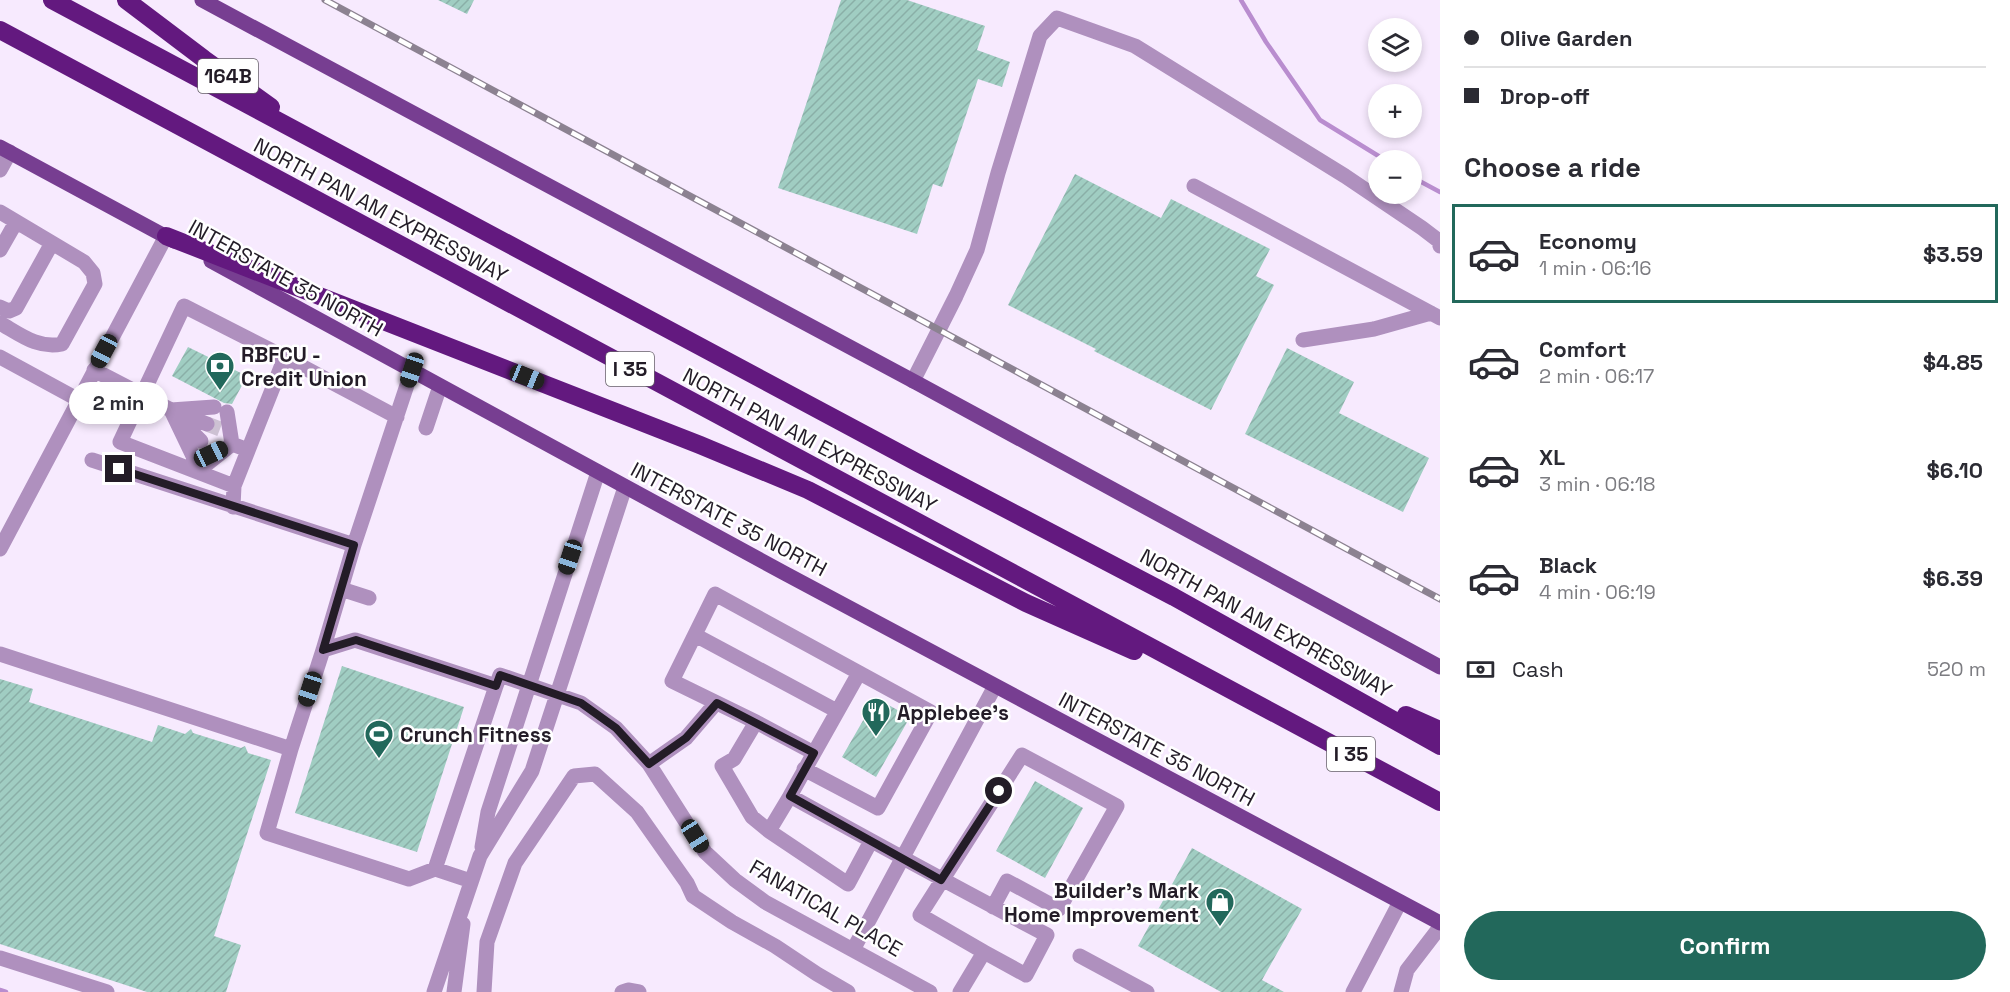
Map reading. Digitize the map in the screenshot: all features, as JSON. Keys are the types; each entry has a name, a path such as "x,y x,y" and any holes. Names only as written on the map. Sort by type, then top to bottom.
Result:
{"highway":[{"name":"NORTH PAN AM EXPRESSWAY","path":"52,0 918,463 1174,597 1440,746"},
{"name":"164B","path":"126,0 331,150"},
{"name":"NORTH PAN AM EXPRESSWAY","path":"0,30 1440,802"},
{"path":"166,236 677,436 797,486 836,503 1026,603 1262,707"},
{"path":"1322,679 1440,730"}],"main road":[{"path":"202,0 913,381 1440,668"},
{"name":"INTERSTATE 35 NORTH","path":"5,149 598,472 1440,925"}],"street":[{"path":"913,381 957,296 977,250 1040,36 1057,18 1135,45 1345,176 1422,228 1439,241 1440,246"},
{"path":"0,170 5,149"},
{"path":"1194,186 1435,315"},
{"path":"0,212 84,262 93,273 95,284 62,345 49,347 32,342 0,323"},
{"path":"0,250 16,222"},
{"path":"2,541 166,236"},
{"path":"0,307 9,311 16,308 52,243"},
{"path":"234,486 120,442 184,306 397,417"},
{"path":"1303,340 1374,329 1435,315"},
{"path":"0,357 79,400"},
{"path":"233,507 234,486 285,357"},
{"path":"94,370 171,410 211,435 248,450"},
{"path":"412,370 354,545 267,833 409,879 435,869 469,885"},
{"path":"426,428 440,386"},
{"path":"171,410 211,435 232,444"},
{"path":"171,410 211,435 232,444"},
{"path":"92,460 354,545"},
{"path":"434,992 480,856 488,812 598,472"},
{"path":"480,856 532,771 625,486"},
{"path":"341,589 369,598"},
{"path":"804,769 879,808 931,712 715,594 672,681 814,753"},
{"path":"695,635 837,711"},
{"path":"323,650 356,640 496,686 435,869"},
{"path":"0,654 291,749"},
{"path":"769,831 859,673"},
{"name":"FANATICAL PLACE","path":"496,686 500,675 581,703 616,728 649,764 705,852 735,880 765,902 930,992"},
{"path":"853,950 995,686"},
{"path":"649,764 686,738 717,703"},
{"path":"756,722 734,759 722,766 752,817 769,831 849,884 871,841"},
{"path":"790,796 902,859 941,880 993,907 1047,935 1026,975 920,915 941,880 1022,755 1117,806 1059,909 1007,881 993,907"},
{"path":"484,992 487,942 515,863 574,776 595,774 637,812 687,883 693,896 848,992"},
{"path":"454,992 469,885"},
{"path":"1353,992 1400,902"},
{"path":"1401,992 1407,970 1440,925"},
{"path":"960,992 984,952"},
{"path":"1080,956 1147,992"},
{"path":"0,958 107,992"},
{"path":"622,992 628,990 639,992"}],"building":[{"path":"438,0 474,0 467,14"},
{"path":"841,0 907,0 985,26 977,50 1010,62 1002,87 978,79 942,187 933,184 917,234 778,188"},
{"path":"1075,174 1161,218 1171,199 1270,249 1256,276 1274,285 1211,410 1008,305"},
{"name":"RBFCU - Credit Union","path":"188,347 247,376 232,404 224,403 172,376"},
{"path":"1287,348 1354,382 1339,413 1429,458 1403,512 1245,434"},
{"name":"Crunch Fitness","path":"342,666 464,707 417,852 295,813"},
{"path":"0,679 33,689 29,702 152,742 158,725 185,734 191,729 193,733 241,748 245,746 248,753 271,760 214,936 241,945 226,992 147,992 0,944"},
{"name":"Applebee's","path":"876,698 910,717 876,777 842,757"},
{"path":"1035,781 1083,808 1045,878 996,851"},
{"name":"Builder's Mark Home Improvement","path":"1192,848 1302,909 1262,980 1284,992 1221,992 1138,946"}],"waterway":[{"path":"1241,0 1266,42 1320,120 1369,150"},
{"path":"1422,182 1440,192"},
{"path":"0,990 6,992"}],"tunnel":[{"path":"207,424 220,429"},
{"path":"197,449 211,454"}],"railway":[{"path":"325,0 1440,599"}],"place":[{"name":"RBFCU - Credit Union","path":"220,392"},
{"name":"Applebee's","path":"876,738"},
{"name":"Crunch Fitness","path":"379,760"},
{"name":"Builder's Mark Home Improvement","path":"1220,928"}],"route":[{"path":"119,469 354,545 323,650 356,640 496,686 500,675 581,703 616,728 649,764 686,738 717,703 814,753 790,796 941,880 999,791"}]}
